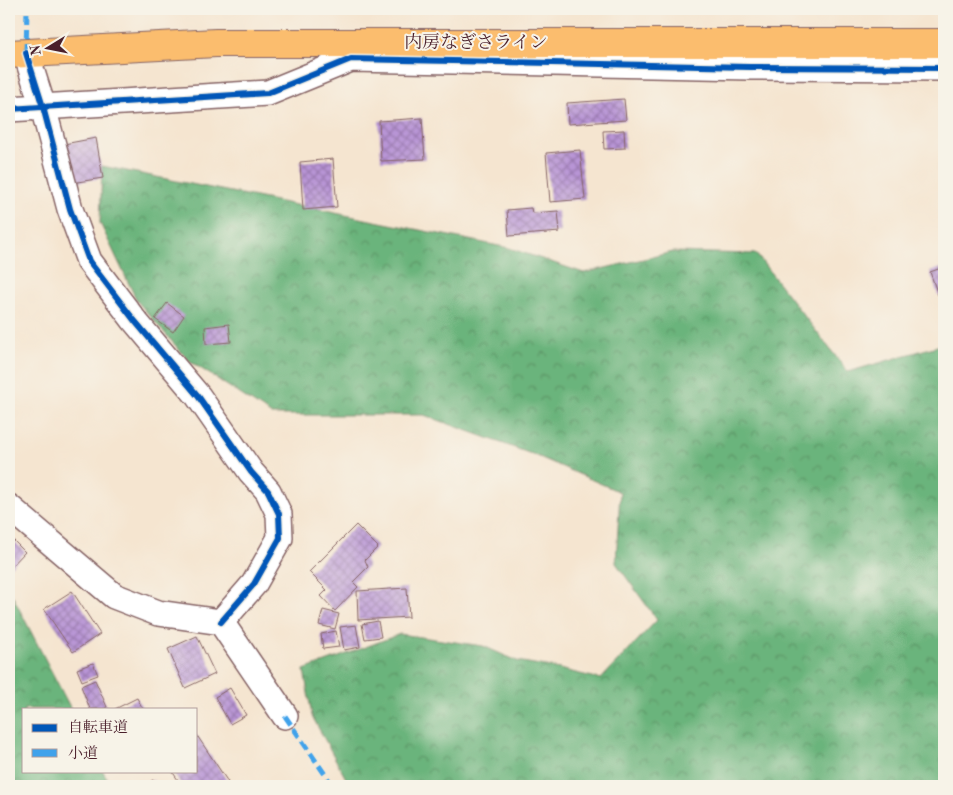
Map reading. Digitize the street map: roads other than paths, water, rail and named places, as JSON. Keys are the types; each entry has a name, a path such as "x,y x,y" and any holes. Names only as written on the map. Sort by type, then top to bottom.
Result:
{"highway":[{"name":"内房なぎさライン","path":"18,54 216,43 944,43"}],"street":[{"path":"18,54 43,107 70,209 90,260 134,320 198,396 251,472 268,491 279,514 280,538 254,584 220,622"},
{"path":"9,109 268,93 351,59 944,68"},
{"path":"9,507 114,596 158,613 220,622 285,716"}]}
